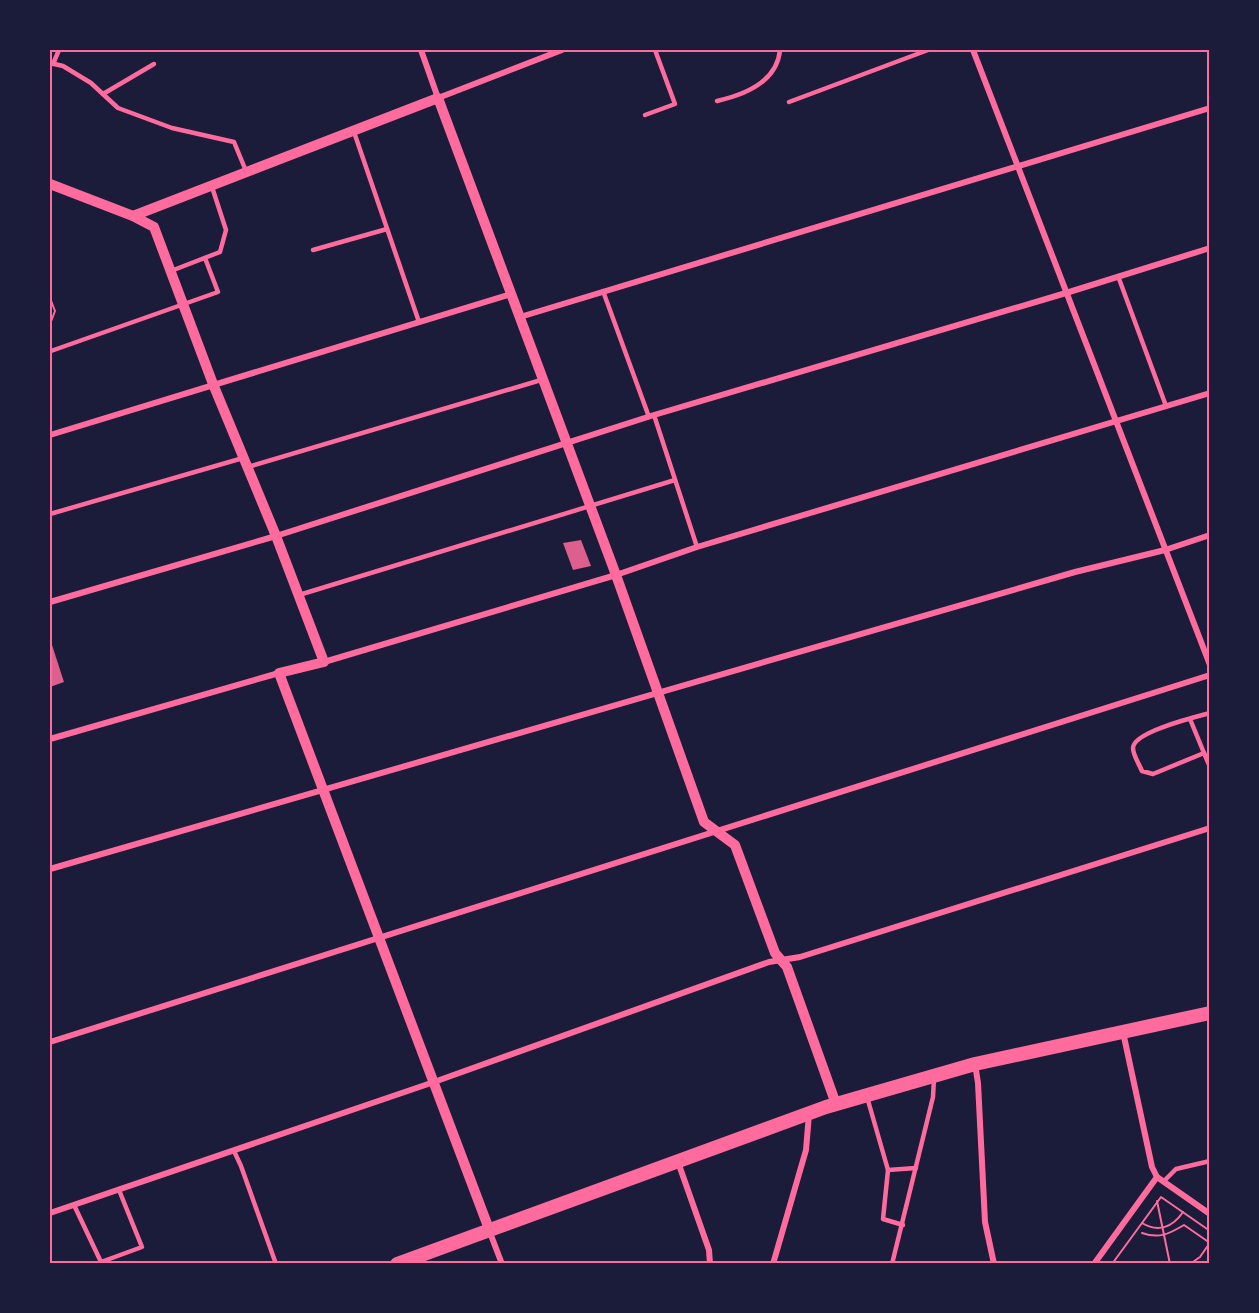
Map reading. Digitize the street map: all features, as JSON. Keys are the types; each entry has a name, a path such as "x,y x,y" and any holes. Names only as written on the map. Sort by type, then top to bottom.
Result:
{"main road":[{"path":"397,1263 836,1104 975,1064 1209,1013"}],"street":[{"path":"421,50 616,575 704,822 735,844 775,953 787,967 836,1104"},
{"path":"133,216 562,50"},
{"path":"973,50 1209,665"},
{"path":"520,317 1209,108"},
{"path":"50,184 133,216 154,227 213,384 276,536 324,662"},
{"path":"50,602 276,536 652,416 1209,248"},
{"path":"50,435 511,294"},
{"path":"50,739 324,662 616,575 697,547 1209,393"},
{"path":"50,869 1075,572 1166,550 1209,535"},
{"path":"279,673 502,1263"},
{"path":"50,1042 1209,675"},
{"path":"50,1214 434,1082 769,962 800,957 1209,828"},
{"path":"1123,1032 1152,1167 1157,1177 1209,1214"},
{"path":"975,1064 985,1222 994,1263"},
{"path":"773,1263 806,1150 809,1114"},
{"path":"678,1161 710,1250 710,1263"},
{"path":"1094,1263 1157,1177"}],"lane":[{"path":"59,50 51,63 63,66 91,83 118,108 161,124 234,142 246,171"},
{"path":"645,115 675,104 654,50"},
{"path":"717,101 757,87 770,73 780,50"},
{"path":"789,102 928,50"},
{"path":"103,94 154,64"},
{"path":"353,131 420,322"},
{"path":"171,271 220,252 226,230 211,185"},
{"path":"313,250 387,229"},
{"path":"51,351 218,292 205,258"},
{"path":"1118,276 1166,406"},
{"path":"603,291 652,416 697,547"},
{"path":"50,514 246,463 542,380"},
{"path":"299,595 675,480"},
{"path":"1204,753 1153,774 1142,771 1133,748 1142,735 1209,713"},
{"path":"1190,719 1209,767"},
{"path":"892,1263 933,1097 933,1075"},
{"path":"867,1095 888,1170 883,1219 903,1225"},
{"path":"234,1151 276,1263"},
{"path":"1164,1181 1176,1169 1209,1161"},
{"path":"888,1170 916,1168"},
{"path":"74,1205 101,1262 142,1247 119,1190"}],"path":[{"path":"50,298 55,311 50,324"},
{"path":"1112,1263 1162,1197 1209,1231"},
{"path":"1157,1202 1170,1263"},
{"path":"1142,1223 1153,1228 1163,1228 1173,1223 1183,1212"},
{"path":"1142,1233 1164,1236 1184,1225 1209,1244 1200,1257 1190,1263"}],"building":[{"path":"581,540 591,566 573,570 563,543"},
{"path":"52,645 64,682 50,687 50,646"}]}
